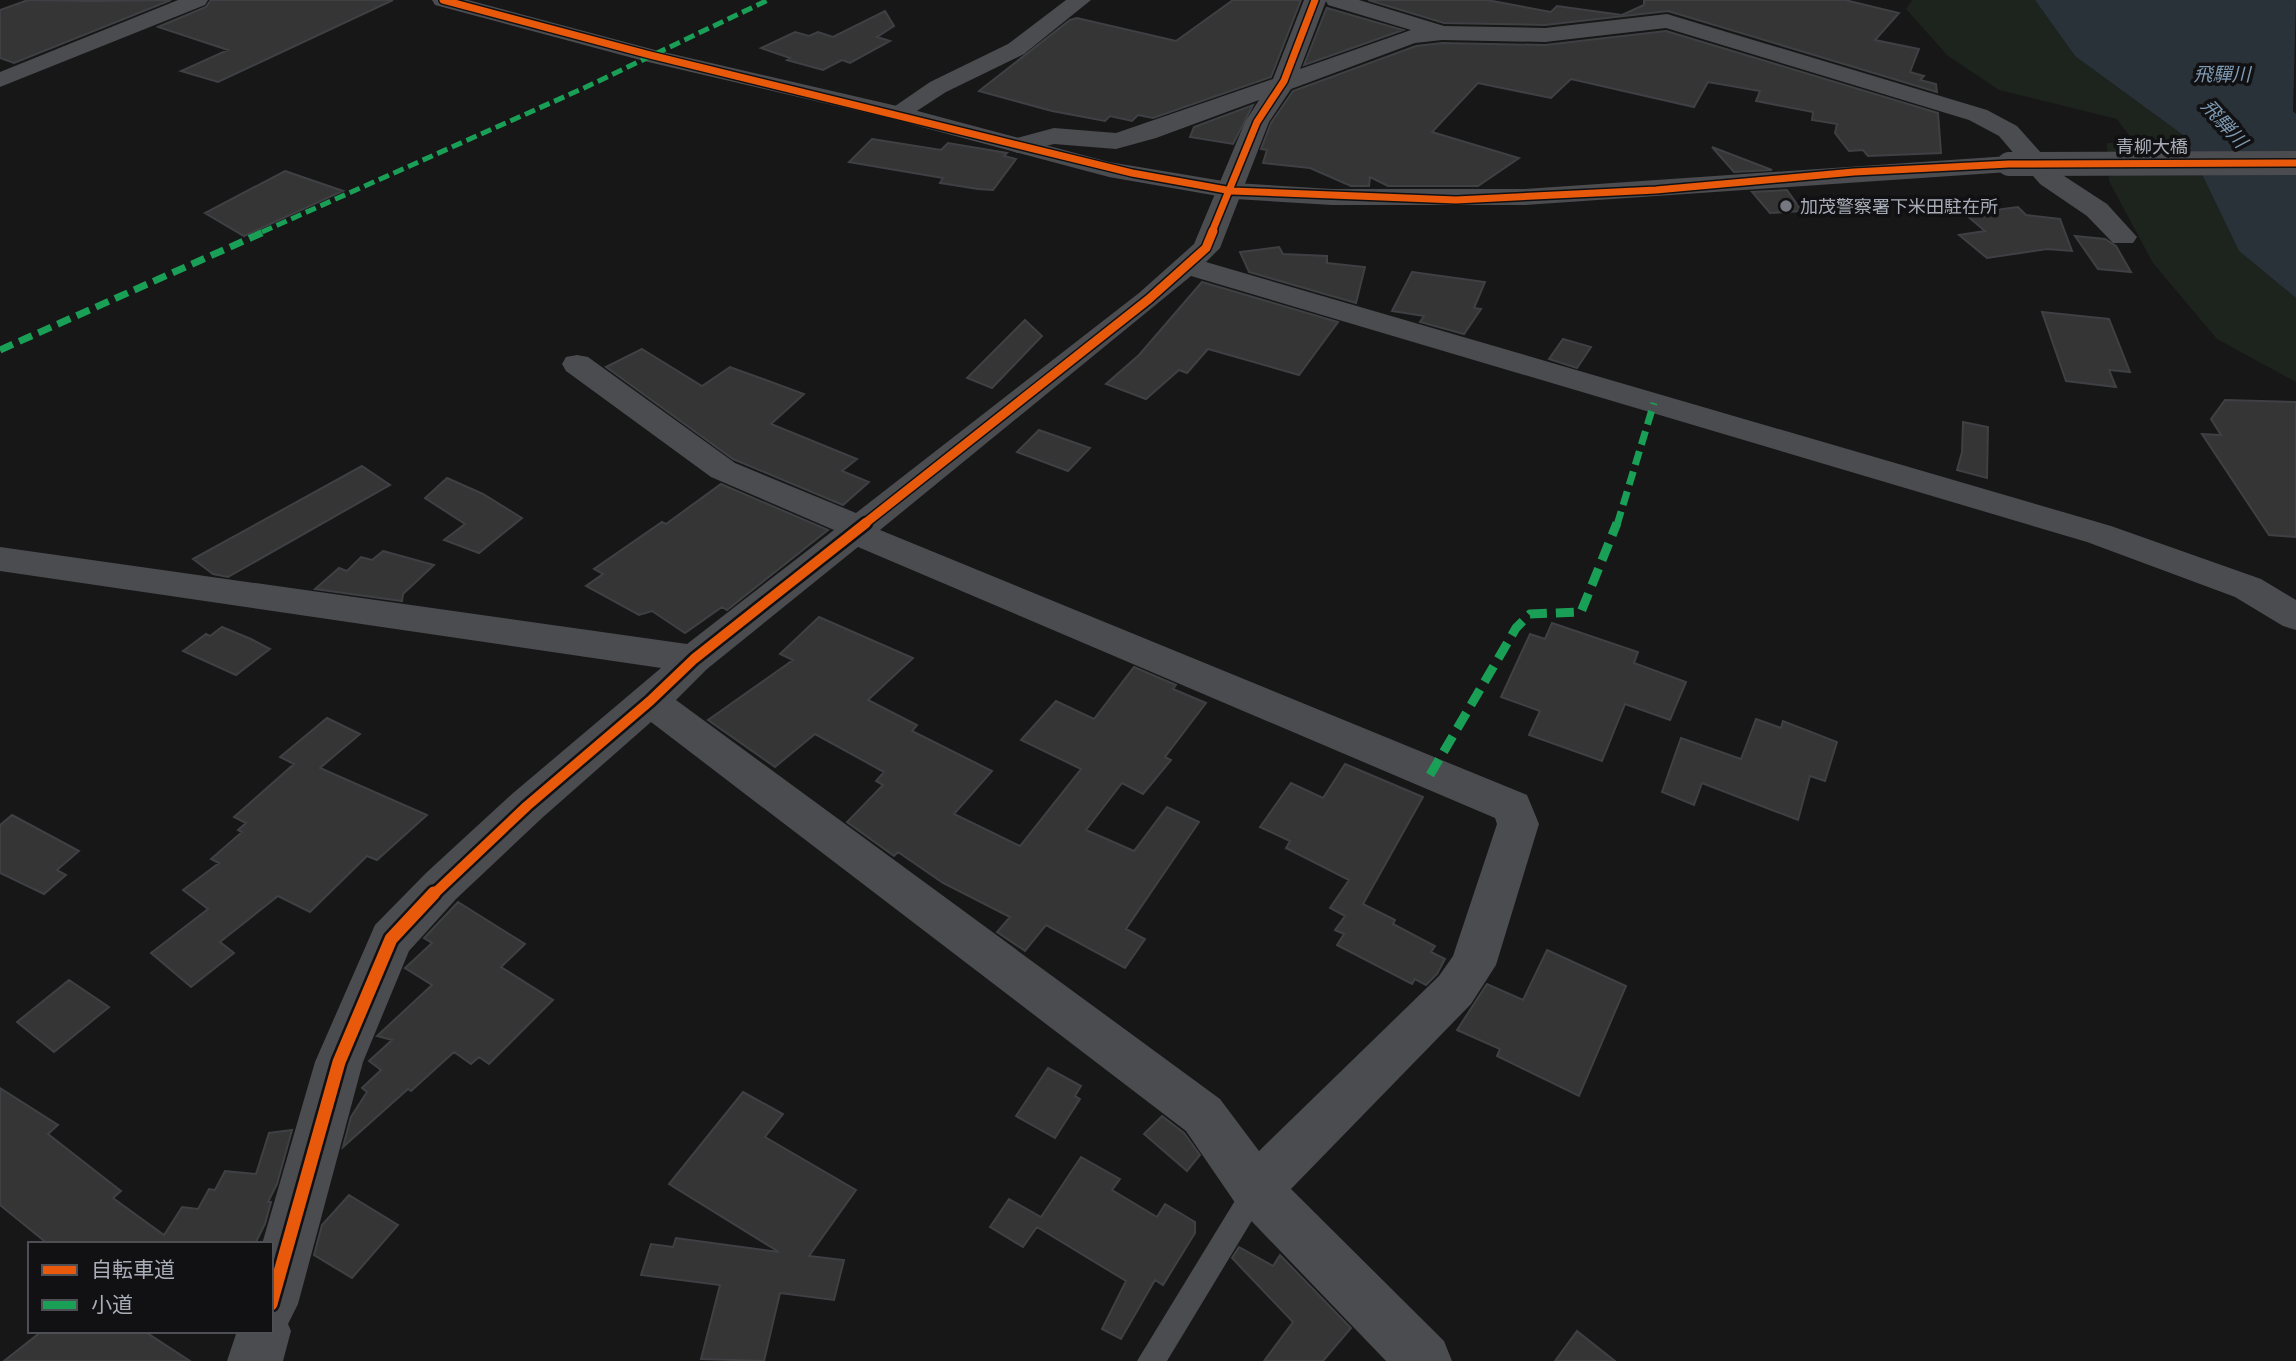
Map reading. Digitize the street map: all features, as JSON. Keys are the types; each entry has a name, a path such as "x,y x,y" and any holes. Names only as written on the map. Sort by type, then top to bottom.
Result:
{"street":[{"path":"0,80 197,0"},
{"name":"青柳大橋","path":"443,0 650,55 897,113 1132,173 1232,191 1371,199 1456,200 1656,190 1853,172 2009,164 2296,163"},
{"path":"897,113 939,87 1016,49 1080,0"},
{"path":"273,1297 339,1062 391,939 441,886 527,806 650,701 694,659 859,531 1188,266 1206,248 1232,191 1257,122 1283,81 1315,0"},
{"path":"1336,0 1442,33"},
{"path":"1018,145 1054,136 1116,141 1187,120 1283,81 1411,37 1442,33 1545,35 1664,10 1978,115 2008,131 2049,178 2097,210 2123,237"},
{"path":"1188,266 2099,534 2248,588 2296,617"},
{"path":"577,364 723,470 859,531 1512,807 1518,824 1474,965 1455,990 1256,1189"},
{"path":"0,559 694,659"},
{"path":"650,701 1203,1115 1256,1189 1424,1361"},
{"path":"255,1361 263,1333"}],"lane":[{"path":"1151,1361 1256,1189"}],"shaded area":[{"path":"1912,0 2035,0 2075,56 2183,135 2239,251 2296,298 2296,382 2217,339 2153,263 2109,181 2107,143 2134,142 2117,119 1999,90 1948,56 1906,9"}],"water":[{"name":"飛驒川","path":"2035,0 2296,0 2293,111 2296,114 2296,298 2239,251 2183,135 2075,56"}],"building":[{"path":"28,0 171,0 14,63 0,58 0,10"},
{"path":"211,0 393,0 218,82 181,71 228,50 158,27 206,7"},
{"path":"1233,0 1301,0 1271,77 1153,118 1138,115 1132,121 1110,116 1105,121 1052,111 979,91 1070,20 1077,18 1176,41"},
{"path":"1368,0 1487,0 1551,12 1557,6 1622,15 1644,5 1644,0 1845,0 1899,13 1875,40 1919,49 1910,72 1924,76 1920,80 1936,84 1937,92 1668,11 1545,25 1444,23"},
{"path":"1327,8 1403,30 1304,65"},
{"path":"885,11 894,26 877,37 890,41 850,63 842,60 823,70 787,60 790,58 761,48 795,32 809,36 818,32 833,37"},
{"path":"1666,31 1938,113 1941,153 1868,156 1863,150 1849,151 1835,133 1837,124 1812,120 1813,112 1756,101 1760,91 1708,82 1694,107 1571,79 1551,98 1478,83 1432,132 1519,158 1478,186 1388,186 1370,177 1369,186 1351,186 1310,168 1263,163 1267,150 1261,149 1271,123 1293,91 1416,46 1442,43 1545,45"},
{"path":"1253,105 1233,144 1190,137 1194,127"},
{"path":"872,139 941,150 948,143 1007,153 1004,156 1016,159 993,190 978,189 940,183 943,178 849,162"},
{"path":"1712,147 1772,170 1734,172"},
{"path":"285,171 343,191 244,236 205,213"},
{"name":"加茂警察署下米田駐在所","path":"1787,190 1802,211 1770,213 1752,192"},
{"path":"2018,207 2026,215 2060,219 2072,251 2047,249 1987,258 1959,235 1985,231 1965,214"},
{"path":"2075,236 2105,239 2116,246 2131,272 2098,269"},
{"path":"1279,247 1283,254 1327,256 1327,263 1365,267 1356,303 1249,272 1240,252"},
{"path":"1412,272 1485,282 1474,308 1481,309 1464,334 1420,322 1424,316 1392,311"},
{"path":"1202,282 1338,322 1299,375 1208,349 1187,373 1179,370 1146,399 1106,384 1139,355"},
{"path":"2042,312 2109,319 2130,372 2109,370 2116,387 2066,381"},
{"path":"1025,320 1042,336 992,388 967,378"},
{"path":"1563,339 1591,347 1577,368 1549,359"},
{"path":"642,349 702,386 730,367 804,394 771,424 857,459 842,471 869,482 843,505 733,459 606,367"},
{"path":"2225,400 2296,402 2296,537 2269,535 2202,434 2221,435 2211,419"},
{"path":"1963,422 1988,427 1987,478 1957,470 1962,452"},
{"path":"1039,430 1090,448 1068,471 1017,452"},
{"path":"362,466 390,485 228,577 213,574 193,559"},
{"path":"447,478 483,494 522,518 479,553 444,540 465,524 425,498"},
{"path":"721,484 828,530 727,610 722,607 685,633 652,611 639,615 586,586 603,574 594,569 662,522 666,524"},
{"path":"383,551 434,565 403,594 402,601 315,589 339,568 347,571 361,557 372,560"},
{"path":"819,617 913,658 868,700 917,725 912,731 992,771 954,814 1020,846 1081,769 1021,740 1056,701 1094,719 1134,667 1176,685 1173,689 1206,703 1165,757 1171,760 1143,794 1122,783 1086,830 1134,851 1167,807 1199,822 1126,929 1145,939 1125,968 1046,925 1025,951 997,932 1010,917 943,883 898,852 894,856 847,822 883,785 876,781 884,772 815,734 775,767 708,720 793,660 780,654"},
{"path":"1552,623 1638,652 1634,663 1686,682 1670,720 1625,704 1602,761 1529,735 1540,711 1501,697 1530,634 1545,639"},
{"path":"222,627 270,649 236,675 183,651 206,634 210,636"},
{"path":"327,718 360,734 320,768 427,815 377,860 367,856 310,912 278,896 220,942 234,953 191,987 151,953 208,909 183,890 219,863 211,859 242,832 238,830 246,823 234,817 294,764 280,757"},
{"path":"1756,719 1781,728 1783,721 1837,742 1825,781 1810,776 1798,820 1702,783 1694,805 1662,792 1681,738 1741,759"},
{"path":"1345,764 1423,797 1363,904 1395,920 1393,924 1435,946 1431,952 1445,959 1437,974 1426,985 1415,979 1412,984 1337,945 1344,934 1335,930 1345,916 1330,908 1349,880 1286,848 1290,841 1260,827 1291,783 1323,798"},
{"path":"12,815 79,851 57,870 66,875 44,894 0,873 0,825"},
{"path":"458,902 525,944 501,967 553,1000 489,1064 479,1057 471,1064 454,1052 343,1147 351,1117 367,1092 362,1088 381,1070 369,1061 392,1040 377,1036 432,985 405,968 432,943 424,938"},
{"path":"1547,950 1626,986 1579,1096 1497,1056 1500,1049 1457,1030 1487,984 1523,1000"},
{"path":"69,980 109,1007 54,1052 17,1022"},
{"path":"1048,1068 1081,1086 1075,1096 1080,1099 1055,1138 1016,1116"},
{"path":"0,1088 58,1125 48,1134 121,1191 113,1198 164,1235 182,1207 198,1209 209,1189 215,1190 225,1171 256,1174 269,1133 292,1130 277,1184 268,1202 271,1202 265,1224 256,1242 46,1242 0,1205"},
{"path":"743,1092 783,1114 765,1137 856,1190 809,1256 844,1260 834,1300 780,1293 764,1361 701,1359 720,1285 641,1275 651,1244 673,1247 676,1238 779,1252 669,1184"},
{"path":"1162,1116 1184,1133 1200,1155 1187,1171 1144,1134"},
{"path":"1081,1157 1120,1179 1112,1190 1157,1217 1165,1204 1195,1222 1195,1233 1163,1285 1155,1280 1121,1339 1102,1329 1126,1281 1037,1227 1023,1247 990,1227 1009,1199 1041,1217"},
{"path":"349,1195 398,1225 352,1278 314,1255 322,1225"},
{"path":"1239,1247 1273,1266 1280,1255 1351,1328 1323,1361 1264,1361 1293,1322 1232,1258"},
{"path":"1577,1331 1615,1361 1555,1361"},
{"path":"39,1333 147,1333 190,1361 4,1361"}],"marked path":[{"path":"0,350 584,88 768,0"},
{"path":"1430,775 1516,628 1530,614 1581,612 1610,547 1654,403"}],"cycle path":[{"path":"443,0 650,55 1132,173 1232,191 1371,199 1456,200 1656,190 1854,172 2009,164 2296,163"},
{"path":"273,1297 339,1062 391,939 441,886 527,806 650,701 694,659 1149,299 1206,248 1257,122 1284,81 1315,0"}],"place":[{"name":"加茂警察署下米田駐在所","path":"1786,206"}],"water label":[{"name":"飛騨川","path":"2225,123"}]}
